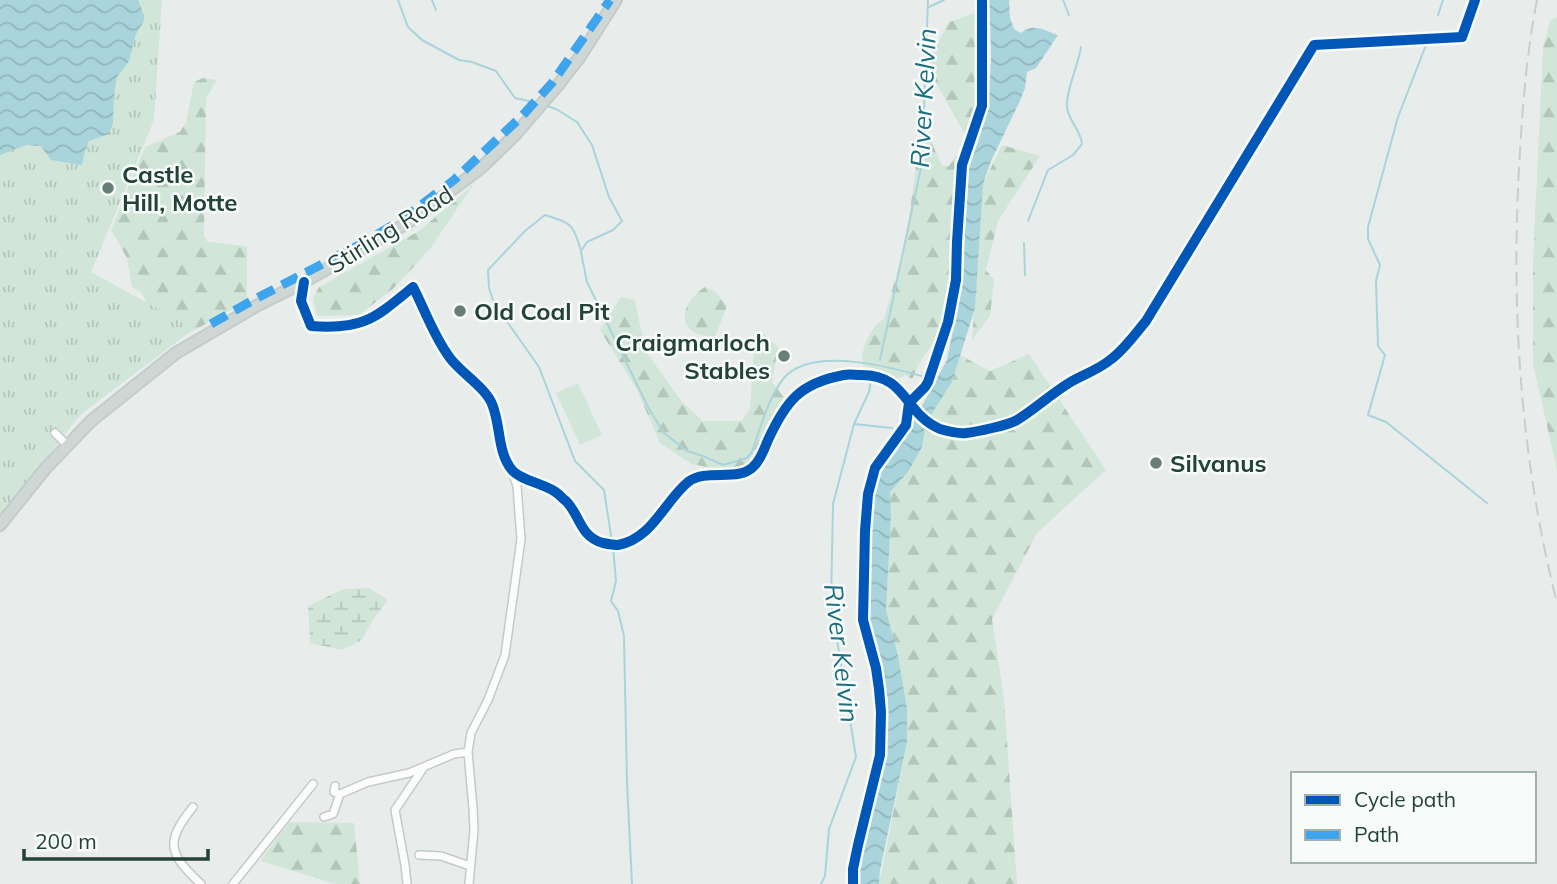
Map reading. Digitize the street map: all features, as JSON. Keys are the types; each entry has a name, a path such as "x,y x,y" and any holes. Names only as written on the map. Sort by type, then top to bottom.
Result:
{"main road":[{"name":"Stirling Road","path":"0,525 45,468 91,421 176,353 409,222 481,168 515,135 579,58 616,0"}],"street":[{"path":"512,471 554,491 572,508 589,536 596,541 612,545 631,541 653,524 688,482 698,477 751,470 759,460 787,404 798,393 814,384 846,374 884,377 917,412 940,429 964,433 1014,422 1067,384 1110,360 1146,321 1314,45 1462,37 1475,0"},
{"path":"301,301 304,282"},
{"path":"283,292 301,301 311,326 336,328 369,320 413,287 449,357 464,375 488,396 493,405 504,455 517,486 521,539 505,654 488,700 471,733 467,752 474,830 469,884"},
{"path":"55,433 67,445"},
{"path":"335,786 334,792 341,793 368,782 409,773 454,754 467,752"},
{"path":"407,884 395,810 425,767"},
{"path":"233,884 313,784"},
{"path":"324,817 333,814 341,793"},
{"path":"192,807 178,824 173,844 182,866 201,884"},
{"path":"419,855 441,856 470,866"}],"green space":[{"path":"0,0 162,0 154,120 91,272 194,329 80,415 0,520"},
{"path":"977,12 979,102 966,137 928,68 934,49 949,22"},
{"path":"1557,17 1557,470 1533,364 1533,259 1543,48 1550,21"},
{"path":"203,78 217,80 206,98 204,236 209,242 247,246 247,301 193,331 159,332 142,293 132,287 127,258 111,230 145,147 180,132 186,122 194,82"},
{"path":"926,130 942,166 949,166 956,156 961,156 954,195 953,278 937,338 912,379 905,375 893,381 877,369 863,366 862,360 870,334 884,319 900,262 921,131"},
{"path":"1002,145 1040,156 998,221 986,270 994,280 990,316 972,340 983,184"},
{"path":"473,185 430,249 395,287 359,315 317,316 313,298 319,287 419,231"},
{"path":"705,287 715,291 727,306 715,337 693,331 687,326 685,319 689,303"},
{"path":"621,297 635,300 645,350 682,402 703,421 742,421 750,408 754,345 763,333 778,347 772,382 785,399 751,463 730,471 691,464 660,443 637,390 600,330"},
{"path":"1029,354 1106,470 1037,533 992,619 1004,698 1017,884 879,884 907,742 907,709 886,610 890,492 908,472 922,447 926,423 952,382 960,355 990,371"},
{"path":"578,383 602,435 580,445 556,393"},
{"path":"369,588 388,600 362,640 342,650 310,643 308,606 343,589"},
{"path":"289,822 354,823 360,884 336,884 260,861"}],"water":[{"path":"0,0 138,0 144,21 136,34 129,61 117,77 113,123 109,134 89,141 82,165 51,160 41,146 26,145 0,155"},
{"path":"989,0 1009,0 1014,29 1021,33 1035,28 1058,35 1036,68 1027,72 1025,88 983,184 975,308 952,382 926,423 922,447 908,472 890,492 886,610 898,656 907,709 907,742 879,884 858,884 857,867 874,807 887,736 888,699 870,624 867,587 872,482 898,439 917,415 947,360 958,305 968,171 981,130 989,88"}],"waterway":[{"path":"398,0 408,27 422,40 459,60 496,71 515,98 538,103"},
{"path":"432,0 436,10"},
{"name":"River Kelvin","path":"880,360 922,163 928,0"},
{"path":"929,7 944,0"},
{"path":"1063,0 1069,15"},
{"path":"1438,15 1443,0"},
{"path":"1426,45 1398,117 1368,227 1368,239 1380,265 1376,281 1378,346 1385,355 1368,415 1386,422 1487,503"},
{"path":"1028,221 1048,170 1073,155 1082,144 1067,108 1068,94 1081,47"},
{"path":"547,106 577,122 592,145 609,197 622,221 613,230 587,242 581,251 570,226 545,215 525,231 488,270 489,288 494,303 539,367 575,461 604,490 612,542"},
{"path":"1024,243 1025,275"},
{"path":"581,252 587,282 648,407 664,433 687,451 723,465 747,458 752,452 774,394 784,378 797,368 815,362 857,362 935,380"},
{"name":"River Kelvin","path":"821,884 825,876 829,829 856,757 831,603 833,504 854,424 869,392 871,380"},
{"path":"854,424 892,428"},
{"path":"613,547 616,581 611,601 618,611 624,636 632,884"}],"railway":[{"path":"1537,0 1523,106 1516,278 1527,442 1557,603"}],"marked path":[{"path":"211,324 363,243 403,219 454,180 522,116 552,83 610,0"}],"cycle path":[{"path":"853,884 858,845 880,755 879,689 863,620 868,494 875,468 906,425 909,403 928,382 948,322 956,280 962,165 982,106 982,0"},
{"path":"304,282 301,301 311,326 329,327 367,320 413,287 444,350 489,398 495,412 501,447 512,470 558,494 571,507 589,536 603,543 618,545 630,541 649,528 688,482 704,476 739,474 753,467 788,404 805,389 829,378 844,375 875,376 887,381 919,414 940,429 971,432 1017,420 1062,387 1110,360 1125,347 1146,321 1314,45 1462,37 1475,0"}],"place":[{"name":"Castle Hill, Motte","path":"108,188"},
{"name":"Old Coal Pit","path":"460,311"},
{"name":"Craigmarloch Stables","path":"784,356"},
{"name":"Silvanus","path":"1156,463"}]}
